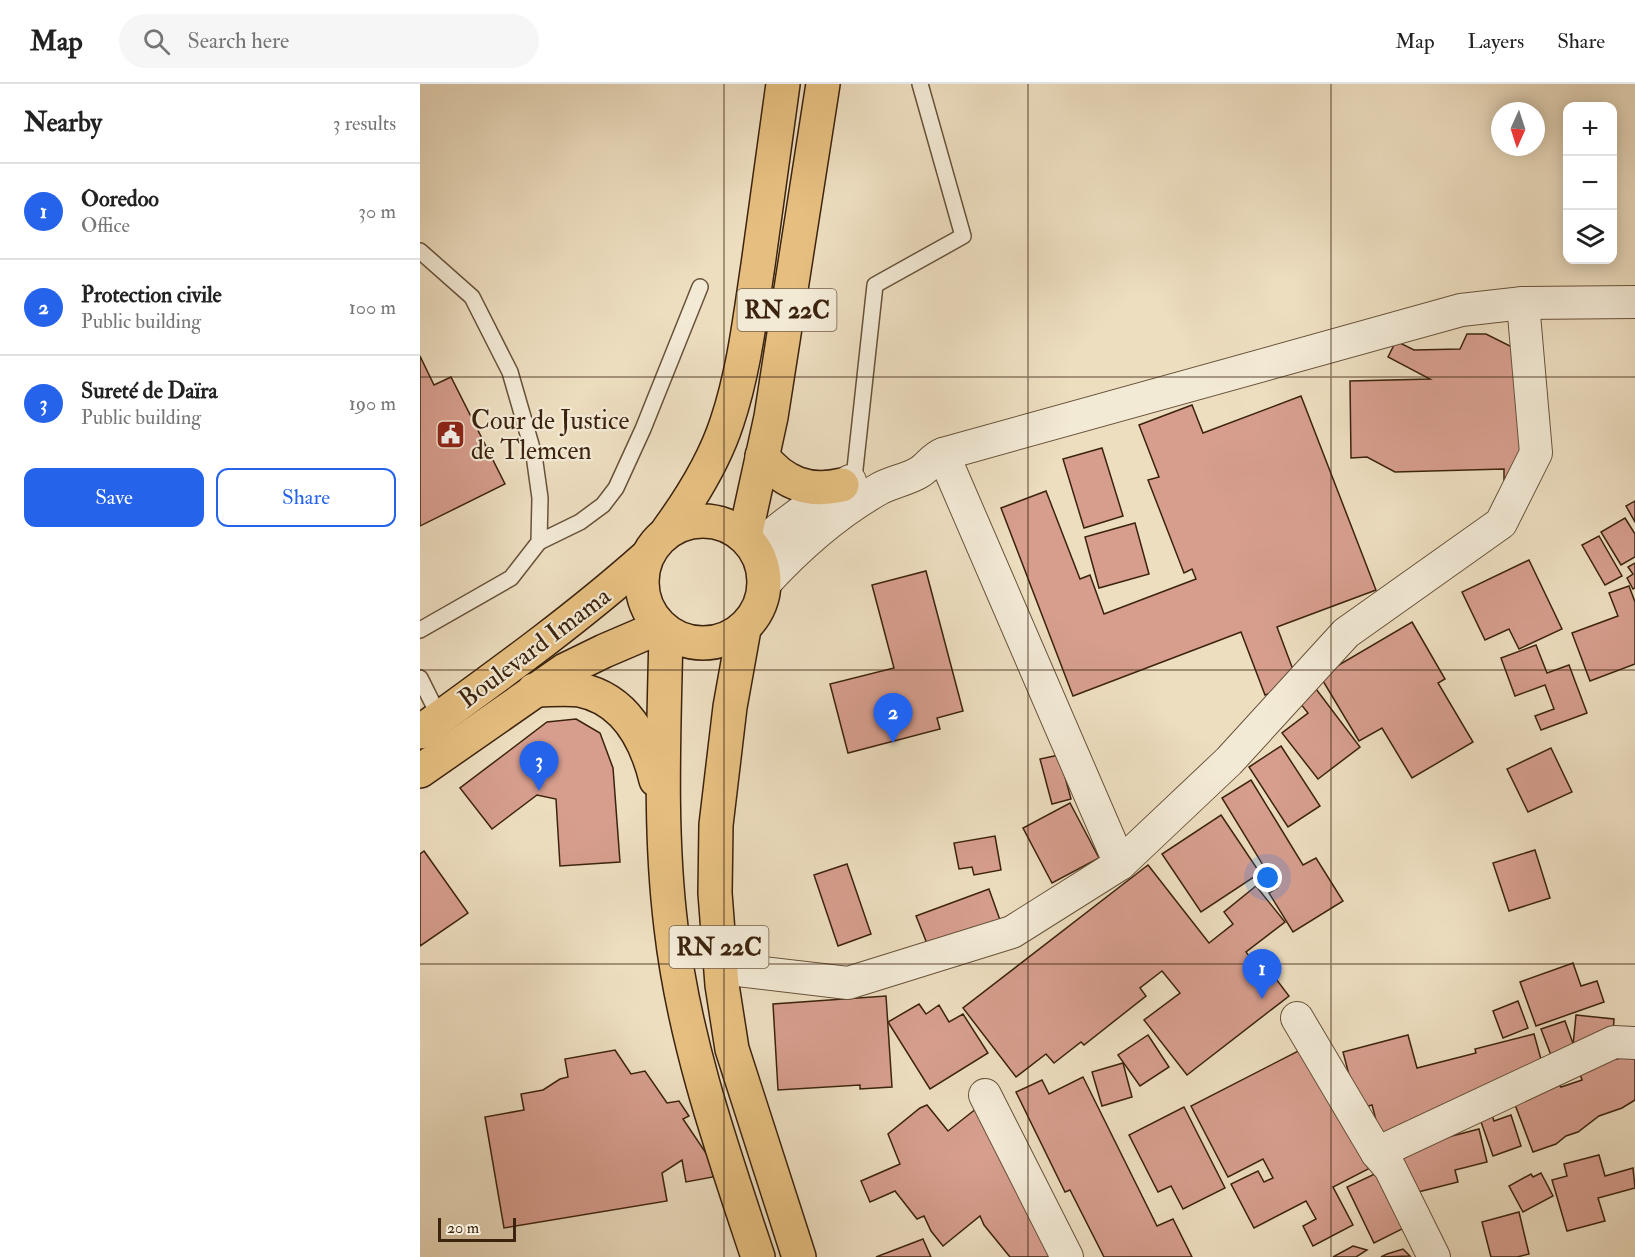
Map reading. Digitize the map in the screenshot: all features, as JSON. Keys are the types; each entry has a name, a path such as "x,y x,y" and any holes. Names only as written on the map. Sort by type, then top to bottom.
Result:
{"main road":[{"name":"RN 22C","path":"668,530 691,497 711,462 738,385 783,84"},
{"name":"RN 22C","path":"750,542 823,84"},
{"path":"762,456 784,478 797,484 827,489 848,482"},
{"path":"694,520 721,523 750,542 763,566 765,584 762,600 755,616 744,629 729,638 714,643 697,643 681,640 663,629 649,612 642,595 641,577 645,558 668,530 694,520"},
{"name":"Boulevard Imama","path":"430,725 547,640 599,599 645,558"},
{"name":"RN 22C","path":"663,629 662,806 671,929 691,1037 721,1145 758,1257"},
{"name":"Boulevard Imama","path":"420,771 564,670 604,651 663,629"},
{"name":"RN 22C","path":"744,629 730,707 716,825 716,892 721,968 732,1049 799,1257"},
{"path":"534,690 586,692 610,702 623,712 634,726 654,770 662,806"}],"street":[{"path":"750,542 848,482 913,455 939,455 1461,310 1523,303 1635,302"},
{"path":"721,968 848,983 1011,932 1120,864 1229,761 1346,633 1501,523 1536,453 1523,303"},
{"path":"765,584 790,556 834,519 881,487 919,473 939,455"},
{"path":"939,455 1120,864"},
{"path":"1297,1018 1377,1153 1390,1168 1434,1257"},
{"path":"1377,1153 1614,1042 1635,1043"},
{"path":"985,1095 1067,1257"}],"lane":[{"path":"848,482 875,285 963,236 920,84"},
{"path":"420,251 472,297 510,372 534,455 540,498 538,542"},
{"path":"420,630 511,578 538,542 580,522 603,505 616,488 639,438 700,287"},
{"path":"420,678 430,725"}],"building":[{"path":"1467,334 1486,334 1518,350 1520,450 1504,481 1504,469 1395,472 1367,457 1351,458 1350,381 1430,379 1388,357 1396,341 1414,350 1460,349"},
{"name":"Cour de Justice de Tlemcen","path":"420,356 434,385 451,377 505,484 420,526"},
{"path":"1301,396 1376,590 1277,627 1298,683 1265,695 1241,632 1073,696 1001,508 1046,491 1080,579 1090,575 1104,614 1196,579 1192,569 1184,573 1148,480 1159,477 1139,425 1192,405 1203,433"},
{"path":"1102,448 1123,516 1084,528 1063,459"},
{"path":"1635,501 1635,522 1626,506"},
{"path":"1625,518 1635,534 1635,557 1621,565 1601,532"},
{"path":"1135,523 1149,574 1099,588 1085,537"},
{"path":"1599,536 1622,576 1605,585 1582,545"},
{"path":"1529,560 1562,629 1519,649 1509,629 1485,640 1462,592"},
{"path":"1635,563 1635,588 1633,589 1627,578 1633,574 1628,567"},
{"path":"926,571 963,711 937,718 940,729 848,753 830,684 894,668 872,585"},
{"path":"1629,586 1635,602 1635,664 1590,681 1572,633 1618,616 1609,593"},
{"path":"1412,622 1445,679 1438,683 1473,742 1412,778 1382,728 1359,741 1320,676"},
{"path":"1536,645 1547,673 1569,665 1587,713 1541,730 1535,716 1554,709 1545,685 1515,696 1501,658"},
{"path":"1313,685 1360,747 1318,779 1282,733 1308,713 1296,698"},
{"path":"576,719 600,733 613,768 620,862 560,866 556,799 537,795 492,829 460,788 547,722"},
{"path":"1281,746 1320,806 1288,827 1249,767"},
{"path":"1551,748 1572,792 1528,812 1507,769"},
{"path":"1059,755 1071,799 1052,804 1040,759"},
{"path":"1251,780 1303,865 1316,858 1343,901 1293,932 1269,893 1277,888 1222,798"},
{"path":"1070,803 1099,858 1052,883 1023,828"},
{"path":"1221,815 1260,873 1201,912 1162,854"},
{"path":"995,836 1001,870 974,875 972,867 959,869 954,843"},
{"path":"1535,850 1550,898 1509,911 1493,863"},
{"path":"424,851 468,913 420,946 420,854"},
{"path":"847,864 871,934 838,946 814,875"},
{"path":"1148,865 1209,943 1233,924 1224,912 1256,886 1285,922 1246,952 1261,972 1267,967 1289,996 1187,1075 1144,1020 1180,993 1162,971 1140,988 1146,996 1084,1045 1081,1042 1054,1063 1046,1054 1016,1077 963,1008"},
{"path":"989,889 1000,920 928,946 916,916"},
{"path":"1573,963 1581,986 1597,981 1604,1002 1536,1026 1520,982"},
{"path":"886,996 892,1087 860,1089 860,1085 778,1090 773,1004"},
{"path":"1518,1001 1528,1028 1503,1038 1493,1011"},
{"path":"919,1004 926,1014 939,1005 949,1022 963,1014 988,1053 930,1089 888,1022"},
{"path":"1576,1015 1614,1019 1612,1049 1573,1045"},
{"path":"1565,1021 1580,1063 1557,1071 1541,1029"},
{"path":"1534,1034 1544,1070 1382,1143 1372,1105 1358,1109 1343,1052 1408,1035 1417,1068 1476,1053 1475,1049"},
{"path":"1148,1035 1169,1067 1140,1086 1118,1055"},
{"path":"1310,1045 1374,1166 1333,1187 1353,1225 1313,1246 1303,1226 1316,1219 1306,1201 1254,1228 1231,1184 1258,1171 1264,1182 1273,1178 1263,1159 1228,1177 1191,1106"},
{"path":"615,1050 631,1074 645,1071 667,1103 679,1101 689,1116 683,1119 710,1159 713,1177 686,1182 682,1160 662,1173 667,1201 504,1228 485,1117 524,1110 521,1094 543,1090 560,1079 568,1077 565,1059"},
{"path":"1612,1052 1617,1059 1635,1052 1635,1100 1622,1108 1599,1116 1578,1132 1566,1136 1556,1144 1533,1152 1514,1102 1554,1078 1561,1087 1582,1080 1578,1068"},
{"path":"1123,1063 1132,1097 1102,1106 1092,1072"},
{"path":"1083,1077 1157,1226 1173,1219 1192,1257 1104,1257 1070,1190 1065,1192 1016,1092 1042,1080 1049,1094"},
{"path":"927,1105 948,1131 977,1108 1069,1257 1010,1257 984,1225 980,1216 943,1246 931,1231 924,1216 917,1219 895,1191 870,1202 861,1181 900,1164 888,1134"},
{"path":"1184,1107 1225,1188 1183,1209 1171,1186 1158,1192 1129,1135"},
{"path":"1492,1115 1494,1121 1511,1115 1521,1146 1493,1156 1480,1119"},
{"path":"1479,1129 1487,1162 1455,1170 1458,1182 1410,1194 1398,1150"},
{"path":"1599,1155 1605,1176 1633,1168 1635,1188 1598,1198 1605,1221 1567,1231 1552,1180 1567,1176 1564,1164"},
{"path":"1381,1171 1408,1226 1374,1243 1347,1187"},
{"path":"1541,1173 1553,1196 1523,1212 1509,1186 1531,1174 1533,1177"},
{"path":"1519,1212 1529,1254 1517,1257 1491,1257 1482,1222"},
{"path":"923,1239 931,1257 876,1257"},
{"path":"1353,1246 1367,1250 1356,1257 1333,1257"},
{"path":"1403,1249 1410,1256 1381,1257 1387,1254"}],"place":[{"name":"Cour de Justice de Tlemcen","path":"450,435"},
{"name":"Protection civile","path":"893,743"},
{"name":"Sureté de Daïra","path":"539,791"},
{"name":"Ooredoo","path":"1262,999"}]}
